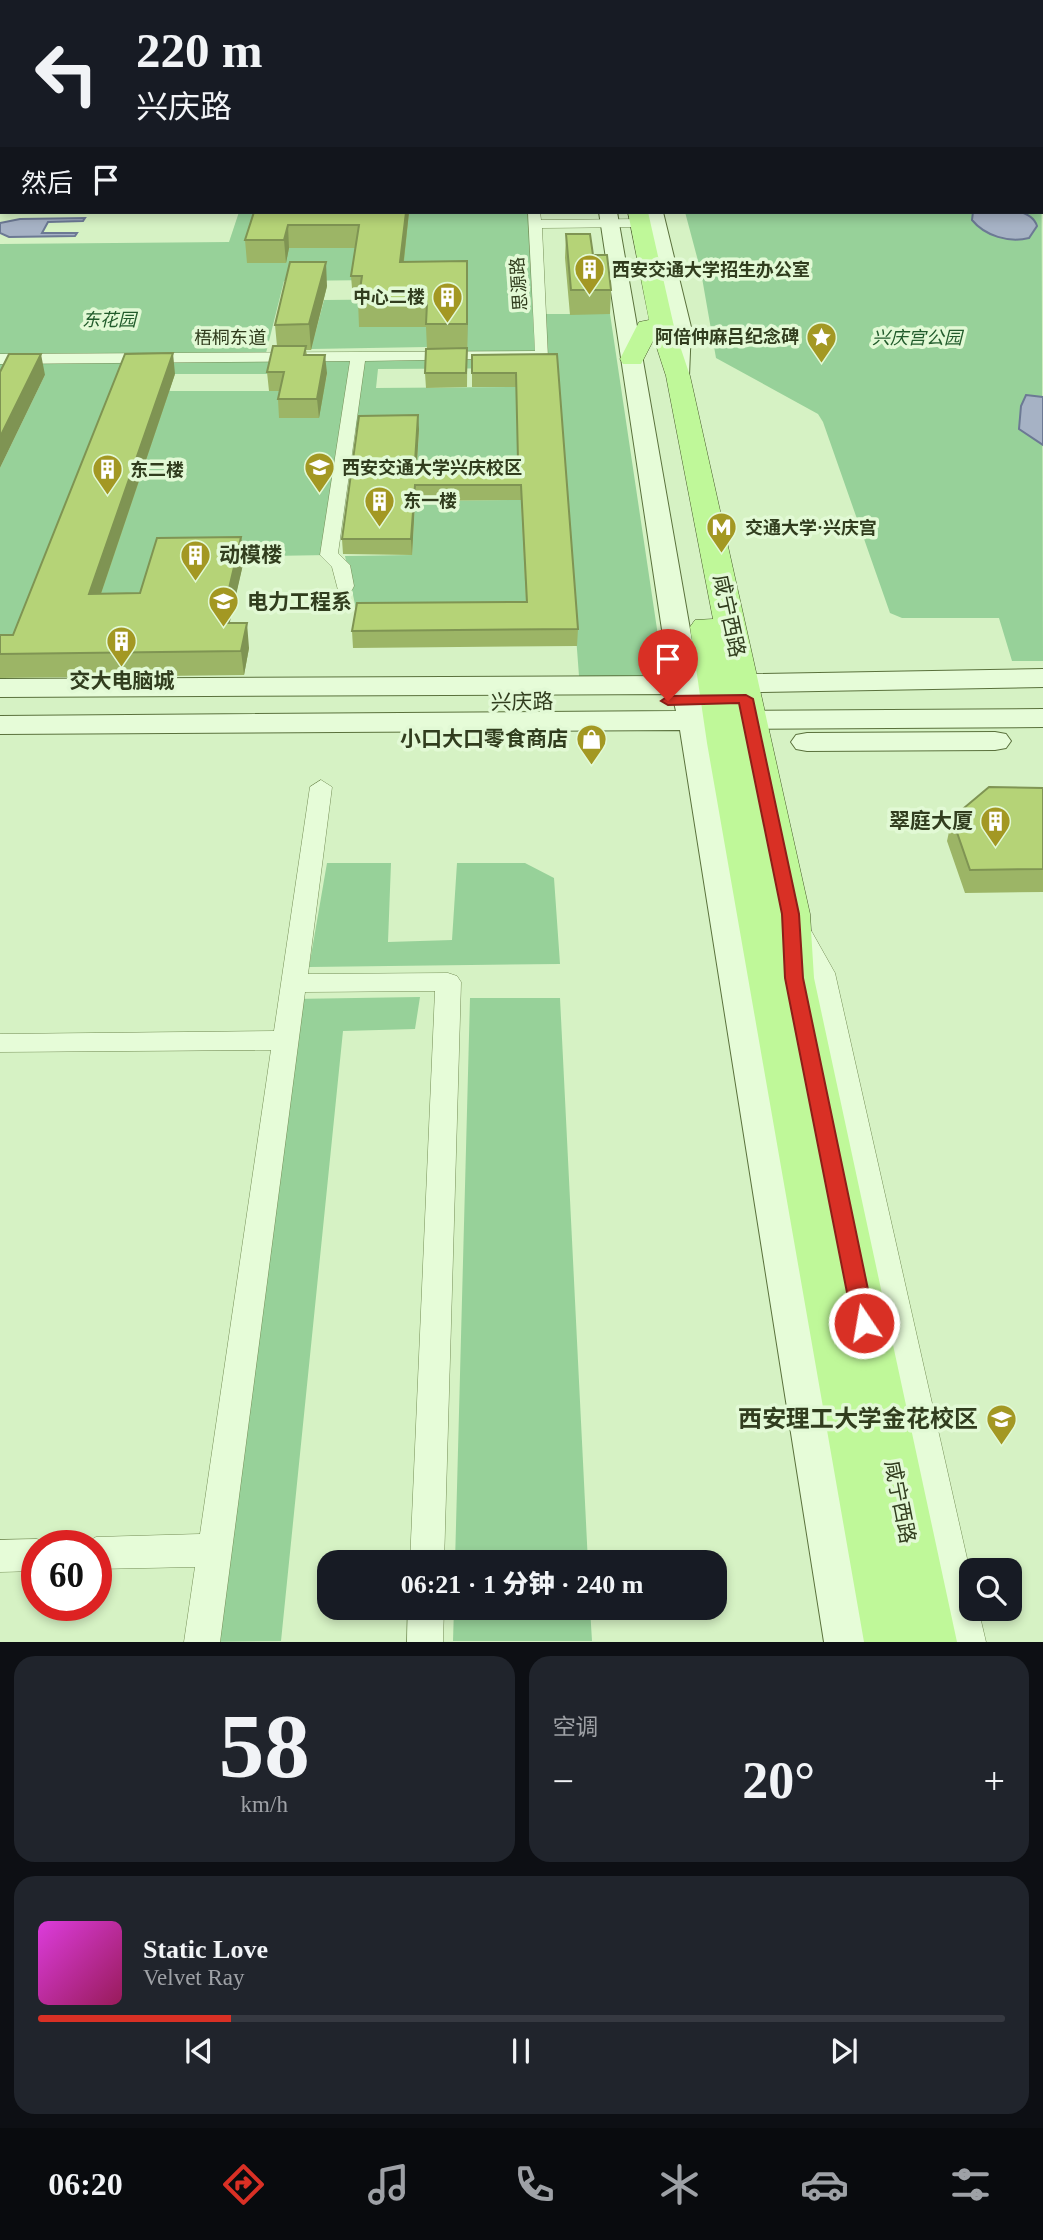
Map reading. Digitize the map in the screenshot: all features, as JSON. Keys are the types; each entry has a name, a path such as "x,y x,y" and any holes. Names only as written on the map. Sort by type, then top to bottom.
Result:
{"main road":[{"name":"咸宁西路","path":"629,216 647,327 892,1642"},
{"name":"咸宁西路","path":"629,216 678,376 720,712 790,914 794,978 928,1642"},
{"path":"632,359 647,327"}],"street":[{"path":"534,218 629,216 632,359 720,712 851,1642"},
{"name":"思源路","path":"534,218 543,355"},
{"name":"梧桐东道","path":"0,359 543,355"},
{"path":"345,586 341,565 329,555 358,356"},
{"path":"0,746 720,712 1043,678"},
{"path":"0,688 517,683 720,712 1043,741"},
{"name":"兴庆路","path":"0,725 720,712 1043,696"},
{"name":"兴庆路","path":"0,706 720,712 1043,718"},
{"path":"202,1642 321,788"},
{"path":"790,914 822,974 968,1642"},
{"path":"294,984 449,982 428,1550"},
{"path":"0,1043 286,1040"},
{"path":"112,1553 215,1550"},
{"path":"0,1556 21,1555"},
{"path":"425,1642 426,1620"}],"green space":[{"name":"东花园","path":"238,214 534,214 541,314 610,314 664,676 579,676 556,368 378,369 376,388 516,387 518,476 416,477 419,430 349,429 329,555 162,558 147,605 93,617 169,391 285,391 318,418 327,374 128,374 22,649 0,659 0,468 45,375 0,375 0,244 229,242","holes":["468,279 467,355 265,357 284,281"]},
{"name":"兴庆宫公园","path":"686,214 1042,214 1043,661 1012,661 999,618 902,618 890,613 823,422 818,414 716,358 701,272"},
{"path":"429,299 427,347 311,349 324,300"},
{"path":"521,500 527,618 358,619 345,556 412,555 415,501"},
{"path":"327,863 391,863 388,942 452,940 457,863 525,863 554,878 560,964 309,967"},
{"path":"420,997 415,1029 343,1031 281,1641 202,1642 291,999"},
{"path":"470,998 560,998 587,1550 455,1550"},
{"path":"454,1620 591,1620 592,1641 453,1641"}],"water":[{"path":"973,214 1024,214 1033,219 1037,226 1029,238 1013,240 990,234 972,220"},
{"path":"85,218 83,221 48,222 42,233 77,233 75,236 9,237 0,233 0,223 20,219"},
{"path":"1026,395 1043,397 1043,445 1019,429 1021,406"}],"building":[{"path":"253,214 406,214 400,262 467,261 467,324 426,324 427,303 358,303 362,276 351,276 359,225 288,225 284,240 245,240"},
{"path":"566,234 590,234 593,255 607,255 611,290 571,290"},
{"path":"290,262 326,262 309,324 275,325"},
{"path":"273,346 306,346 304,355 325,355 317,399 278,399 284,372 267,372"},
{"path":"467,348 466,373 425,373 426,349"},
{"path":"173,353 89,594 140,593 157,538 241,537 221,623 247,623 241,651 0,654 0,635 13,635 125,354"},
{"path":"9,354 41,354 0,437 0,372"},
{"name":"东一楼","path":"557,354 578,629 352,631 357,603 527,602 521,485 415,485 411,539 342,539 359,416 418,415 415,462 518,461 516,373 472,373 472,355"},
{"name":"翠庭大厦","path":"989,787 1043,788 1043,869 970,870 952,818"}],"place":[{"name":"西安交通大学招生办公室","path":"589,297"},
{"name":"中心二楼","path":"448,324"},
{"name":"阿倍仲麻吕纪念碑","path":"822,364"},
{"name":"西安交通大学兴庆校区","path":"319,495"},
{"name":"东二楼","path":"107,497"},
{"name":"东一楼","path":"380,528"},
{"name":"交通大学·兴庆宫","path":"722,555"},
{"name":"动模楼","path":"196,582"},
{"name":"电力工程系","path":"224,629"},
{"name":"交大电脑城","path":"122,668"},
{"name":"小口大口零食商店","path":"591,766"},
{"name":"翠庭大厦","path":"996,848"},
{"name":"西安理工大学金花校区","path":"1001,1446"}],"route":[{"path":"668,701 746,699 790,914 794,978 864,1323"}]}
